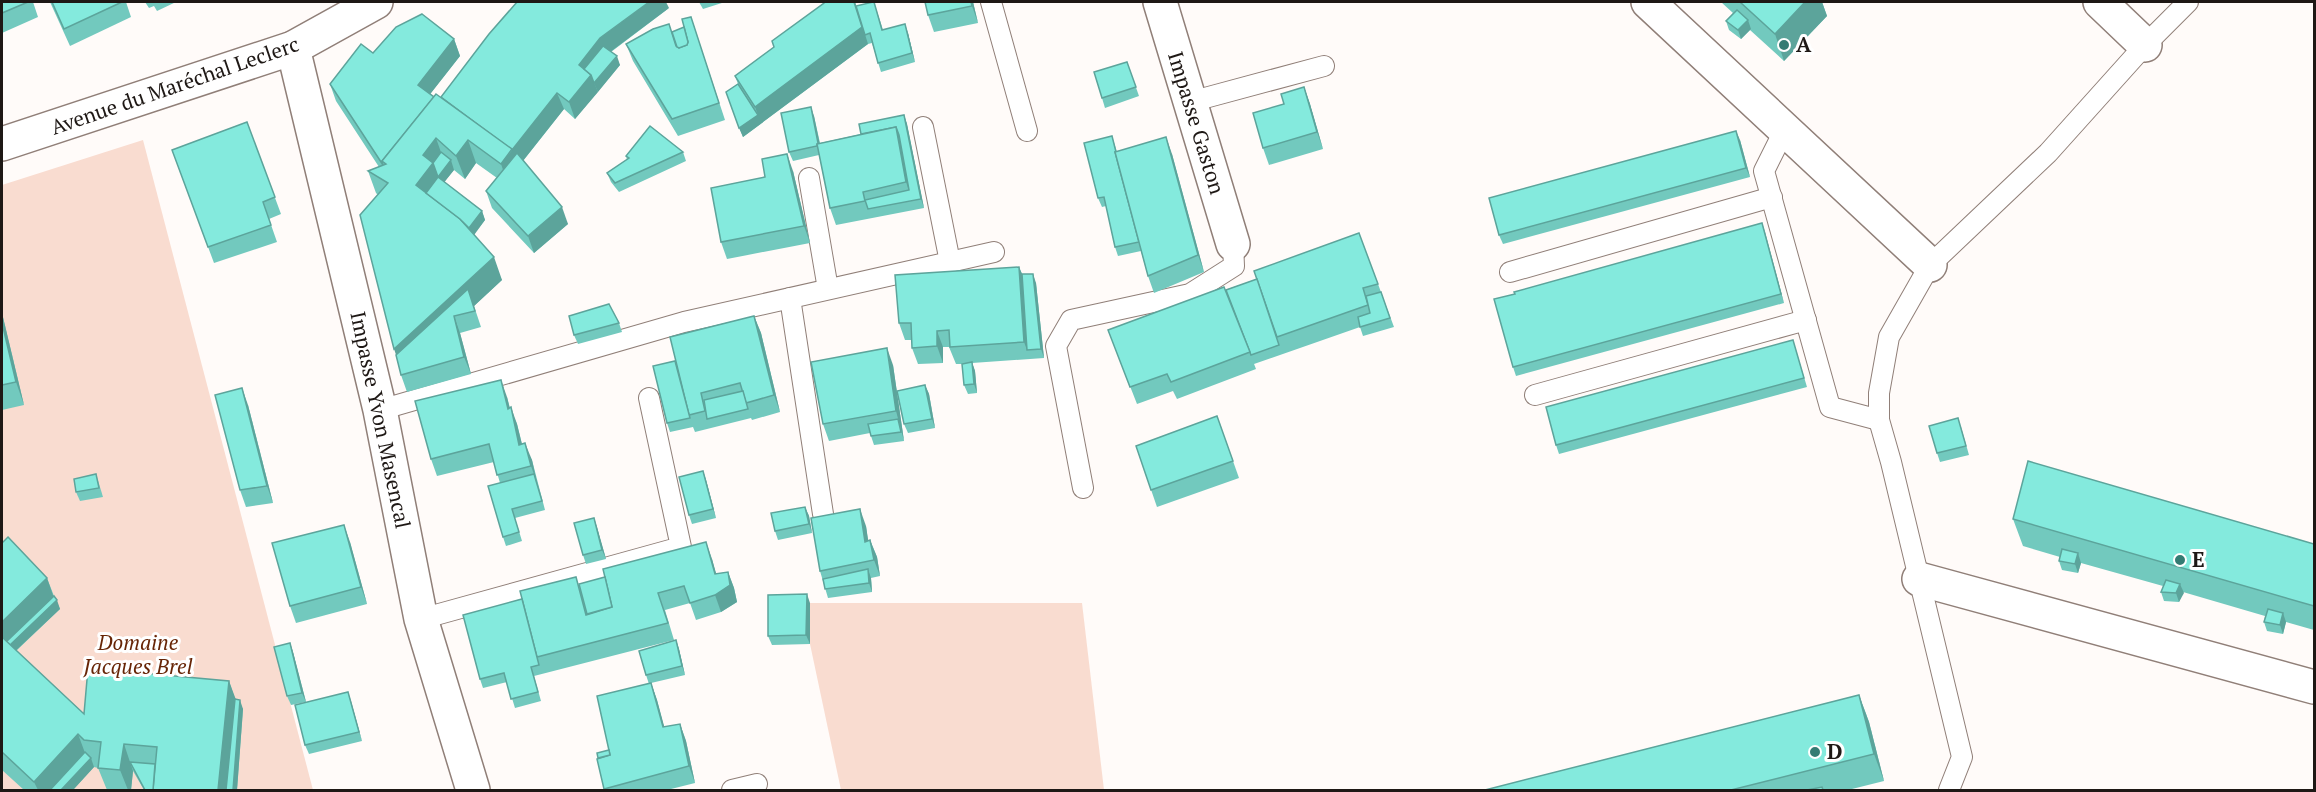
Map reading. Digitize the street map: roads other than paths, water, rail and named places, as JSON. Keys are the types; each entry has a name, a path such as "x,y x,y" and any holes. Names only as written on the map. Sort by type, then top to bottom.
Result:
{"street":[{"name":"Avenue du Maréchal Leclerc","path":"2,144 293,48 376,2"},
{"name":"Impasse Gaston","path":"1160,2 1233,244"},
{"path":"1648,2 1930,265"},
{"path":"2100,2 2145,45"},
{"name":"Impasse Yvon Masencal","path":"293,48 380,410 421,619 473,790"},
{"path":"1919,579 2314,687"}],"lane":[{"path":"991,2 1027,131"},
{"path":"1949,790 1962,757 1879,420 1879,393 1889,337 1930,265 2048,153 2145,45 2188,2"},
{"path":"1190,102 1324,66"},
{"path":"923,127 950,262"},
{"path":"1785,129 1764,171 1830,407 1879,420"},
{"path":"809,178 828,289"},
{"path":"1510,272 1772,197"},
{"path":"1083,488 1056,346 1071,320 1190,294 1234,266 1233,244"},
{"path":"380,410 684,322 994,252"},
{"path":"790,298 823,514"},
{"path":"1534,395 1806,320"},
{"path":"421,619 681,547 649,398"},
{"path":"732,790 757,784"}],"place":[{"name":"A","path":"1784,45"},
{"name":"E","path":"2180,560"},
{"name":"D","path":"1815,752"}],"park label":[{"name":"Domaine Jacques Brel","path":"138,655"}]}
